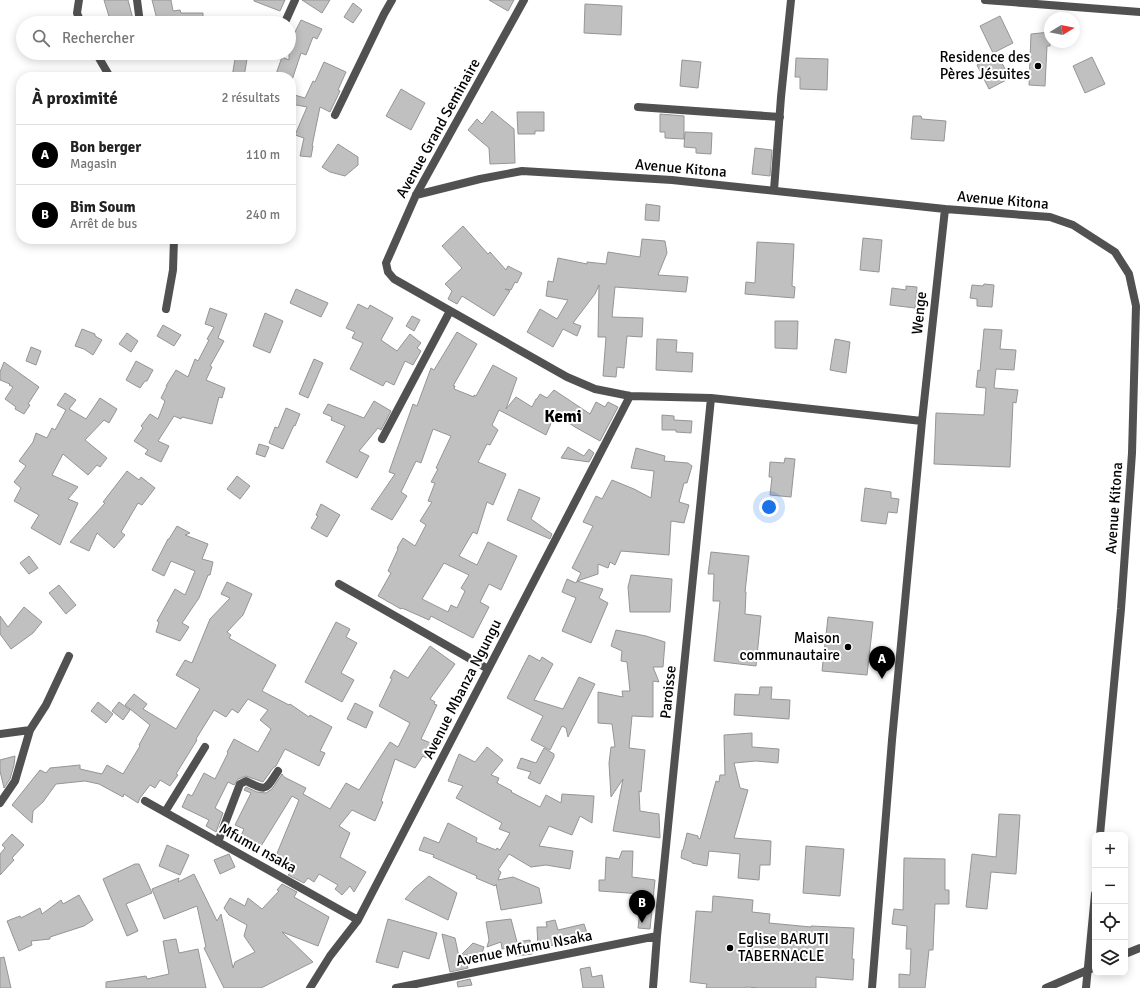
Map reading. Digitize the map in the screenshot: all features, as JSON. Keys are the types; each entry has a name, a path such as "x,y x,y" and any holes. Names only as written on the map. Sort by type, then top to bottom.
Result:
{"street":[{"path":"78,16 77,13 79,0"},
{"path":"137,0 139,16"},
{"path":"288,16 295,0"},
{"path":"335,115 392,0"},
{"name":"Avenue Grand Seminaire","path":"450,311 394,279 388,272 386,262 416,195 524,0"},
{"path":"774,190 791,0"},
{"path":"985,0 1139,12"},
{"path":"100,60 107,72"},
{"path":"638,107 780,116"},
{"name":"Avenue Kitona","path":"416,195 480,179 522,172 672,180 945,208 1050,217 1073,225 1115,252 1129,274 1136,306 1132,453 1121,609 1100,832"},
{"name":"Wenge","path":"872,988 892,740 922,421 945,208"},
{"path":"166,309 173,270 174,244"},
{"path":"382,439 450,311 567,377 594,389 630,396 711,398 922,421"},
{"name":"Avenue Mbanza Ngungu","path":"310,988 330,956 358,920 630,396"},
{"name":"Paroisse","path":"653,988 711,398"},
{"path":"339,584 488,669"},
{"path":"0,803 16,781 30,730 46,705 69,656"},
{"path":"0,734 30,730"},
{"path":"165,812 205,747"},
{"path":"218,842 240,784 246,781 260,788 264,788 268,786 278,771"},
{"name":"Mfumu nsaka","path":"145,801 358,920"},
{"path":"1093,940 1095,904"},
{"name":"Avenue Mfumu Nsaka","path":"396,988 657,936"},
{"path":"1128,953 1140,948"},
{"path":"1046,988 1092,968"},
{"path":"1086,988 1092,968"}],"building":[{"path":"104,0 128,0 132,16 109,16"},
{"path":"152,0 171,0 173,11 180,10 181,13 203,13 203,16 156,16"},
{"path":"254,0 285,0 280,11"},
{"path":"302,0 330,0 322,13"},
{"path":"489,0 514,0 508,11"},
{"path":"353,3 362,10 353,23 344,17"},
{"path":"585,4 622,6 621,35 584,33"},
{"name":"Residence des Pères Jésuites","path":"1000,16 1013,43 993,53 980,26"},
{"path":"301,20 322,29 317,39 313,37 306,55 301,53 295,72 277,72 281,60 296,60 296,30"},
{"name":"Residence des Pères Jésuites","path":"1044,33 1044,48 1047,48 1045,86 1029,85 1031,34"},
{"name":"Residence des Pères Jésuites","path":"997,54 1010,78 989,89 977,65"},
{"name":"Residence des Pères Jésuites","path":"1092,57 1105,84 1085,93 1073,66"},
{"path":"796,58 828,59 827,90 800,89 800,77 795,77"},
{"path":"235,60 247,60 245,72 233,72"},
{"path":"682,60 701,62 698,88 680,86"},
{"path":"324,62 346,72 338,90 340,91 330,112 320,107 311,157 300,156 304,138 296,135 296,133 307,107 296,105 296,95 305,98 313,81 315,82"},
{"path":"401,89 425,103 411,130 386,116"},
{"path":"492,111 514,129 515,163 490,164 489,148 468,130 477,119 482,124"},
{"path":"517,112 544,112 544,131 535,131 535,134 518,134"},
{"path":"660,114 684,116 684,139 665,138 665,132 660,132"},
{"path":"913,116 921,116 922,119 946,121 944,141 911,139"},
{"path":"685,132 712,133 711,154 696,153 696,148 684,147"},
{"path":"338,144 358,157 358,165 345,176 330,172 322,167"},
{"path":"755,148 772,150 770,176 752,174"},
{"path":"646,204 660,206 659,221 645,220"},
{"path":"463,226 488,254 490,252 506,270 508,266 522,273 517,283 515,282 511,290 505,289 510,291 494,316 462,296 457,304 448,299 452,291 445,284 462,268 442,246"},
{"path":"863,238 882,240 879,272 860,270"},
{"path":"642,239 665,241 667,253 658,275 688,277 686,292 615,287 612,317 643,318 642,337 627,336 624,368 617,367 616,377 603,376 606,337 598,337 599,285 595,294 573,323 581,326 577,336 563,329 553,347 527,332 540,309 557,319 568,300 546,296 548,281 553,282 558,258 587,264 587,262 606,264 608,252 640,257"},
{"path":"757,242 794,244 792,286 795,287 794,298 745,294 746,282 755,283"},
{"path":"984,284 994,285 992,307 977,306 977,299 970,298 972,285 983,286"},
{"path":"906,286 917,287 915,308 890,305 892,288 906,290"},
{"path":"296,289 328,303 321,317 290,303"},
{"path":"358,304 368,309 370,305 393,318 381,340 397,351 410,334 421,343 417,348 421,351 413,365 405,361 394,385 386,381 383,386 350,369 363,343 352,338 355,332 346,328"},
{"path":"210,308 227,314 218,338 224,341 210,366 212,367 206,380 225,388 222,398 219,397 212,424 182,417 181,419 174,416 158,441 169,446 161,462 145,454 148,450 134,441 143,428 141,426 150,414 158,419 165,401 161,398 166,386 176,370 188,377 195,359 198,361 209,340 207,339 214,327 205,324"},
{"path":"265,313 283,321 270,353 253,346"},
{"path":"412,316 420,320 414,331 406,326"},
{"path":"775,321 798,321 797,349 775,348"},
{"path":"163,325 181,335 174,346 157,336"},
{"path":"82,329 95,334 95,336 102,340 93,355 84,349 75,346"},
{"path":"984,329 1002,330 1000,349 1016,350 1014,370 996,369 994,388 1018,390 1016,403 1013,402 1010,467 934,464 936,413 984,415 986,388 976,387 978,370 980,371"},
{"path":"457,332 477,344 453,386 455,386 454,389 474,397 474,395 476,396 493,365 517,378 506,409 516,397 532,407 540,394 547,398 554,390 590,414 596,402 605,407 608,402 618,407 600,441 555,414 546,435 499,410 492,425 498,430 490,445 487,444 478,462 506,474 493,505 487,502 477,534 473,532 459,556 477,565 488,542 517,556 501,590 489,584 480,602 489,607 473,638 431,616 429,620 402,608 401,609 378,596 391,573 388,571 398,549 397,548 403,538 415,546 426,525 420,521 432,502 428,501 435,483 431,482 438,469 436,468 451,436 433,429 421,463 416,461 401,492 407,496 392,520 371,509 395,474 389,472 413,404 417,406 431,368 434,370","holes":["444,563 469,575 461,588 465,591 457,608 451,605 448,612 422,599"]},
{"path":"127,333 138,341 131,352 119,344"},
{"path":"657,339 677,340 676,352 693,353 692,372 656,370"},
{"path":"835,339 850,342 846,373 830,370"},
{"path":"31,347 41,351 36,365 26,361"},
{"path":"314,359 323,363 308,398 299,394"},
{"path":"136,361 153,370 147,381 145,381 140,388 126,380"},
{"path":"4,362 39,387 28,404 30,405 24,414 15,409 16,407 5,399 13,387 9,385 10,384 0,380 0,372"},
{"path":"65,393 76,400 69,409 86,419 100,398 117,409 109,423 104,420 85,440 107,458 100,467 97,465 88,475 63,454 52,475 78,487 68,499 78,503 60,545 31,528 39,515 14,501 21,488 14,482 26,466 19,461 33,442 36,433 47,438 52,428 55,430 66,410 57,405"},
{"path":"374,401 391,411 381,430 378,428 359,451 369,456 357,478 326,462 345,426 331,420 332,417 323,413 328,404 364,418"},
{"path":"286,408 300,414 283,449 269,443 275,427 278,428"},
{"path":"662,415 674,416 674,420 692,421 691,433 676,432 676,430 662,430"},
{"path":"259,444 269,447 265,457 256,454"},
{"path":"568,447 584,456 589,449 594,453 589,462 561,458"},
{"path":"636,448 665,456 664,461 688,463 692,466 687,483 684,483 679,502 689,505 684,523 671,521 669,555 621,551 615,565 610,562 608,568 598,564 598,574 577,581 581,573 572,568 593,526 583,522 596,496 602,499 612,480 651,498 654,471 631,468"},
{"path":"785,458 795,459 791,497 770,495 772,477 769,477 770,462 784,463"},
{"path":"127,471 139,480 141,477 155,488 142,505 138,503 121,532 125,535 114,548 97,533 89,551 70,542 105,503 103,502"},
{"path":"237,476 250,486 240,499 227,489"},
{"path":"865,488 891,492 891,498 899,499 897,513 888,512 886,524 861,521"},
{"path":"519,489 540,498 531,519 552,534 550,539 507,520"},
{"path":"321,504 340,515 327,537 311,528 318,516 316,515"},
{"path":"177,526 190,533 185,535 208,544 202,559 213,562 210,575 208,575 199,598 182,623 189,627 180,641 156,632 159,622 157,621 175,589 185,595 195,571 171,561 164,576 152,570 168,539"},
{"path":"711,552 749,556 745,592 745,614 761,616 756,666 714,661 720,601 713,601 714,574 708,574"},
{"path":"29,556 38,568 29,574 20,563"},
{"path":"631,575 672,579 670,612 630,612 628,587"},
{"path":"567,579 576,583 577,581 603,589 599,598 608,603 591,643 562,631 576,598 562,592"},
{"path":"227,582 252,594 243,615 227,632 231,635 229,638 276,665 262,691 289,705 290,704 309,717 310,715 332,727 320,751 325,753 319,766 285,749 276,766 263,782 246,776 238,779 234,785 228,782 215,808 223,813 216,832 206,826 209,820 182,807 188,794 192,796 204,773 215,779 234,739 258,752 271,729 260,720 268,710 248,699 238,713 232,709 226,717 214,710 176,774 178,775 170,786 160,780 155,788 150,785 138,803 124,794 123,797 99,784 85,781 56,784 43,802 33,811 32,823 12,805 40,770 46,773 50,768 80,765 80,769 102,774 107,765 123,774 140,746 139,745 150,725 125,705 134,694 147,704 143,709 176,729 200,689 176,675 185,660 192,663 210,619 230,598 221,594"},
{"path":"59,585 76,605 66,614 49,593"},
{"path":"24,607 42,622 33,633 11,649 0,634 0,616 8,627"},
{"name":"Maison communautaire","path":"828,617 873,622 867,675 822,671"},
{"path":"336,622 350,629 346,637 357,643 341,673 354,680 342,702 305,682"},
{"path":"616,630 646,636 665,642 663,667 653,667 659,682 653,681 653,717 632,716 629,748 645,750 641,792 639,791 640,811 659,814 660,838 613,831 623,779 611,797 609,763 611,747 615,747 612,724 598,723 598,692 623,697 622,691 630,691 627,662 621,661 622,651 611,646"},
{"path":"430,646 455,664 430,699 437,705 421,739 433,744 426,758 423,756 415,768 395,759 381,801 383,802 375,821 352,810 339,826 350,833 340,857 366,872 354,892 350,886 342,895 335,889 338,885 319,874 314,882 308,878 304,883 288,875 292,871 273,863 299,800 292,796 258,851 239,840 244,829 235,825 251,793 244,790 246,787 257,792 266,793 272,789 282,774 284,777 306,788 303,794 330,809 346,783 359,790 390,742 398,747 410,723 379,706 392,679 390,678 394,670 408,678"},
{"path":"529,655 540,661 542,657 553,664 534,700 563,709 579,677 595,684 568,737 566,728 562,726 550,750 531,740 543,716 507,698"},
{"path":"760,687 772,687 771,699 790,700 789,719 734,715 735,694 759,695"},
{"path":"98,702 113,714 106,723 91,711"},
{"path":"119,702 130,710 123,720 112,711"},
{"path":"355,703 373,712 366,728 347,719"},
{"path":"752,733 752,747 779,749 778,763 756,761 734,763 740,788 748,790 734,838 771,841 770,865 760,865 759,880 738,878 740,854 709,851 707,866 692,863 681,858 687,833 698,836 700,839 716,781 719,782 720,775 725,775 724,735"},
{"path":"487,747 503,760 491,775 499,778 497,783 540,807 546,795 561,803 562,794 594,796 592,823 580,816 572,835 549,826 539,846 573,851 570,869 546,865 531,867 509,854 498,870 501,872 498,880 513,877 539,888 542,903 501,910 496,884 495,886 476,878 477,876 433,857 434,855 419,850 424,837 439,843 448,823 477,838 476,842 496,850 497,848 500,850 510,833 499,829 502,823 456,798 463,786 448,781 459,754 475,762"},
{"path":"544,748 554,754 554,757 540,784 528,778 531,772 517,768 521,758 536,763"},
{"path":"15,756 10,779 4,788 0,771 0,760"},
{"path":"999,814 1020,815 1016,874 991,872 987,909 966,907 972,854 996,857"},
{"path":"12,834 24,845 12,858 14,860 0,875 0,854 5,848 2,845"},
{"path":"167,845 189,855 180,875 159,866"},
{"path":"806,846 844,849 840,896 803,893"},
{"path":"622,851 633,851 632,877 655,880 650,929 638,928 642,894 599,891 599,880 605,880 606,857 619,859"},
{"path":"229,854 235,867 220,874 214,860"},
{"path":"904,858 945,859 945,890 949,890 949,904 935,904 933,950 929,950 925,988 899,988 899,974 910,975 911,949 906,949 907,926 892,924 894,909 903,910"},
{"path":"135,864 139,864 152,893 126,904 138,931 127,936 103,879"},
{"path":"194,874 217,921 221,914 233,968 235,962 255,952 244,936 247,925 229,915 224,908 230,898 245,906 248,898 262,909 279,891 277,890 282,884 297,892 294,897 329,917 318,946 282,932 313,962 261,988 224,988 204,948 206,947 197,906 164,919 152,889 179,878 178,882"},
{"path":"429,876 457,893 448,920 405,899"},
{"path":"79,895 93,920 84,926 50,937 50,939 31,941 32,945 19,951 7,921 20,916 21,918 40,908 42,914 61,900 63,904"},
{"path":"713,896 753,900 752,912 770,914 769,923 811,927 854,928 852,959 854,959 853,980 816,977 816,988 706,988 707,984 690,982 696,911 712,912"},
{"path":"388,919 437,933 429,959 403,951 398,968 376,962"},
{"path":"511,919 517,942 530,940 532,954 516,956 515,946 502,949 501,942 487,947 489,940 486,922"},
{"path":"555,920 558,930 584,924 588,936 580,936 581,940 538,948 537,927 547,927 546,922"},
{"path":"442,934 455,938 459,957 473,943 484,947 482,953 477,956 464,955 468,968 450,972"},
{"path":"176,939 179,953 198,949 206,988 106,988 106,982 146,976 147,979 169,974 163,941"},
{"path":"4,957 11,988 0,988 0,958"},
{"path":"590,967 592,977 602,975 604,988 583,988 580,969"},
{"path":"470,979 472,985 458,987 457,982"}],"place":[{"name":"Residence des Pères Jésuites","path":"1038,66"},
{"name":"Maison communautaire","path":"848,647"},
{"name":"Bon berger","path":"882,679"},
{"name":"Bim Soum","path":"642,923"},
{"name":"Eglise BARUTI TABERNACLE","path":"730,948"}],"district":[{"name":"Kemi","path":"563,416"}]}
